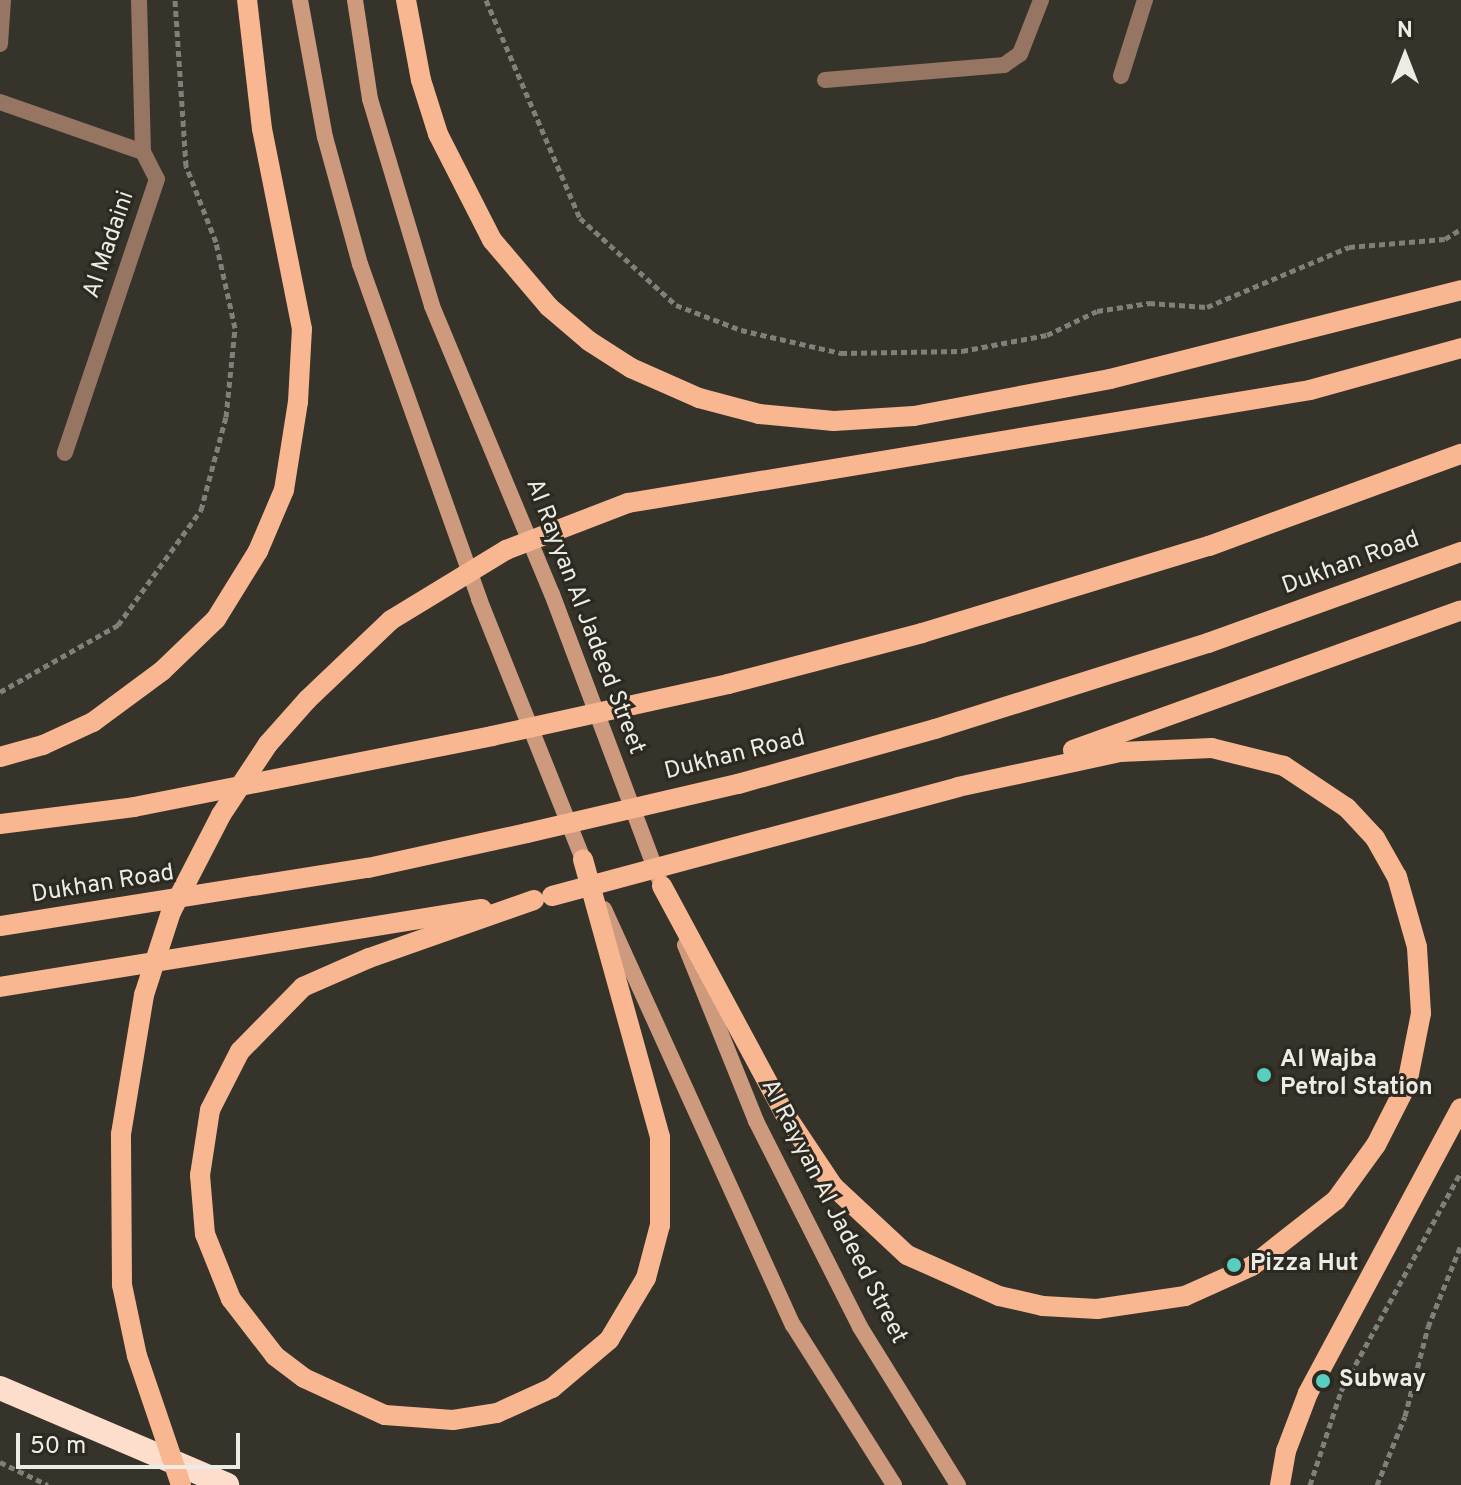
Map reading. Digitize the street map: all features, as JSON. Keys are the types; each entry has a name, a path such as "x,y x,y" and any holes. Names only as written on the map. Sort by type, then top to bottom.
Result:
{"highway":[{"path":"0,1388 91,1430 227,1485"}],"main road":[{"path":"0,757 43,745 93,722 173,661 216,619 258,551 284,490 298,402 302,329 262,129 247,0"},
{"path":"300,0 325,137 360,264 479,599 583,860 793,1325 894,1485"},
{"name":"Al Rayyan Al Jadeed Street","path":"355,0 370,99 432,306 552,594 662,886 756,1121 860,1327 958,1485"},
{"path":"406,0 421,80 438,134 492,240 549,307 589,341 631,368 699,398 759,414 834,421 914,416 1110,379 1461,290"},
{"path":"181,1485 141,1370 122,1285 121,1134 144,995 171,912 221,815 268,744 307,700 391,620 506,550 628,503 715,485 953,452 1310,390 1461,348"},
{"path":"0,824 134,807 492,736 728,684 922,633 1209,546 1461,454"},
{"name":"Dukhan Road","path":"0,926 368,868 738,784 935,729 1208,643 1461,552"},
{"path":"583,860 660,1137 660,1225 646,1278 609,1340 552,1388 497,1413 453,1420 385,1415 304,1378 275,1356 231,1299 205,1234 200,1175 210,1110 240,1051 303,987 369,958 543,898 958,787 1013,772 1461,610"},
{"path":"662,886 703,957 761,1075 801,1138 833,1186 907,1255 947,1276 1043,1306 1097,1309 1185,1296 1252,1266 1336,1200 1394,1110 1417,1049 1421,1013 1417,947 1397,877 1375,838 1347,808 1295,772 1251,754 1158,748 1013,772"},
{"path":"0,987 543,898"},
{"path":"1280,1485 1286,1451 1308,1393 1461,1108"}],"street":[{"path":"0,44 3,0"},
{"name":"Al Madaini","path":"65,453 157,179 143,152 139,0"},
{"path":"825,80 1004,65 1020,54 1041,0"},
{"path":"1121,76 1145,0"},
{"path":"0,102 143,152"}],"path":[{"path":"0,692 118,625 201,510 226,417 235,328 216,242 186,166 175,0"},
{"path":"486,0 547,152 580,218 676,305 741,330 841,353 962,351 1047,335 1097,311 1149,303 1207,307 1349,247 1445,239 1461,229"},
{"path":"1310,1485 1341,1391 1461,1172"},
{"path":"1377,1485 1405,1416 1428,1327 1461,1245"},
{"path":"0,1462 48,1485"}],"place":[{"name":"Al Wajba Petrol Station","path":"1264,1075"},
{"name":"Pizza Hut","path":"1234,1265"},
{"name":"Subway","path":"1323,1381"}]}
